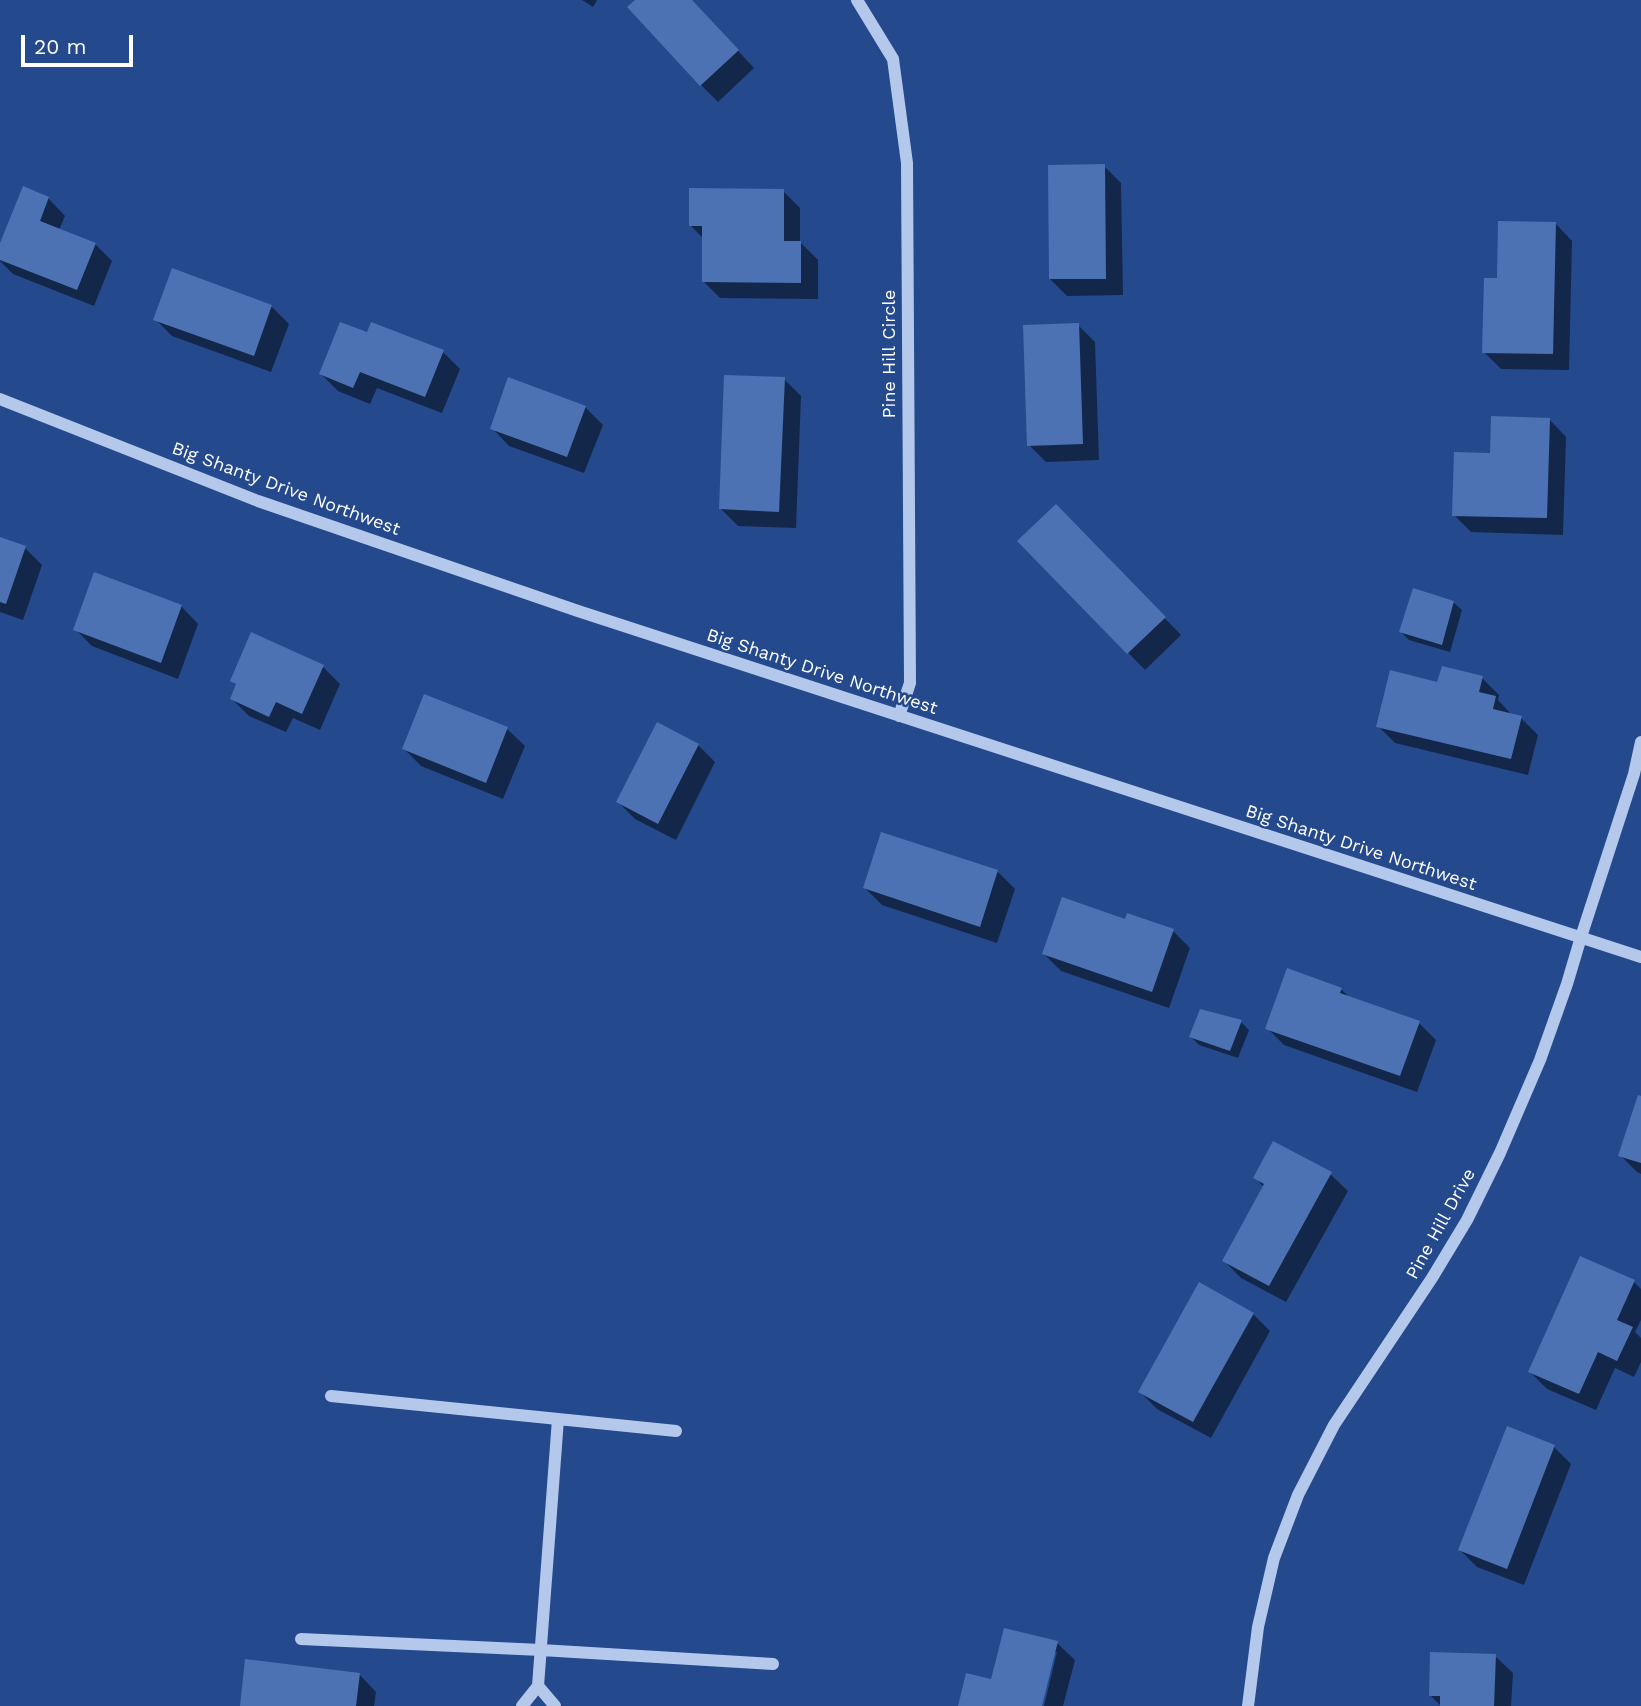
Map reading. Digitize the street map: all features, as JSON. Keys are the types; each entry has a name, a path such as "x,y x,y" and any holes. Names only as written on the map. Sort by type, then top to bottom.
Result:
{"street":[{"name":"Pine Hill Circle","path":"858,0 893,59 907,163 910,682 899,716"},
{"name":"Big Shanty Drive Northwest","path":"0,399 258,501 578,611 1641,957"},
{"name":"Pine Hill Drive","path":"1248,1706 1258,1627 1274,1558 1298,1495 1334,1425 1411,1311 1467,1220 1500,1153 1540,1060 1567,985 1634,774 1641,742"},
{"path":"331,1396 676,1431"},
{"path":"522,1706 538,1686 558,1419"},
{"path":"301,1639 773,1664"},
{"path":"538,1686 555,1706"}],"building":[{"path":"635,0 692,0 739,50 700,86 627,7"},
{"path":"1105,164 1106,279 1049,279 1048,165"},
{"path":"23,186 49,197 40,221 96,243 77,290 0,260 0,243"},
{"path":"689,188 784,189 784,241 801,241 801,283 702,282 702,226 689,226"},
{"path":"1498,221 1556,222 1553,354 1482,353 1484,278 1497,278"},
{"path":"172,268 272,305 254,356 153,320"},
{"path":"340,322 367,332 371,322 444,350 425,397 360,372 353,388 319,374"},
{"path":"1079,323 1083,444 1027,446 1023,325"},
{"path":"724,375 785,377 779,512 719,509"},
{"path":"508,377 586,406 567,457 490,429"},
{"path":"1491,416 1550,418 1547,518 1452,516 1454,452 1490,453"},
{"path":"1056,504 1166,617 1127,654 1017,541"},
{"path":"0,537 26,546 6,604 0,602"},
{"path":"94,572 182,605 161,663 73,630"},
{"path":"1413,588 1454,601 1442,645 1399,632"},
{"path":"251,632 324,665 302,714 276,702 269,717 230,699 236,684 230,681"},
{"path":"1442,666 1483,676 1479,692 1496,696 1493,709 1522,716 1511,759 1376,727 1390,670 1437,682"},
{"path":"424,694 508,727 486,783 402,749"},
{"path":"657,722 699,744 658,824 616,802"},
{"path":"881,832 998,870 980,927 863,888"},
{"path":"1062,897 1125,919 1127,913 1174,929 1152,992 1042,954"},
{"path":"1287,968 1342,988 1340,993 1420,1021 1400,1076 1265,1029"},
{"path":"1200,1009 1242,1020 1230,1051 1189,1037"},
{"path":"1638,1095 1641,1096 1641,1163 1618,1156"},
{"path":"1273,1141 1332,1172 1269,1286 1222,1261 1264,1184 1253,1178"},
{"path":"1580,1256 1635,1280 1617,1320 1633,1327 1617,1361 1598,1352 1579,1394 1528,1372"},
{"path":"1199,1282 1254,1313 1193,1422 1138,1392"},
{"path":"1507,1426 1555,1445 1507,1569 1458,1550"},
{"path":"1004,1628 1058,1641 1042,1706 958,1706 966,1673 991,1679"},
{"path":"1430,1652 1496,1654 1494,1706 1440,1706 1440,1696 1429,1696"},
{"path":"245,1659 360,1673 356,1706 240,1706"}]}
